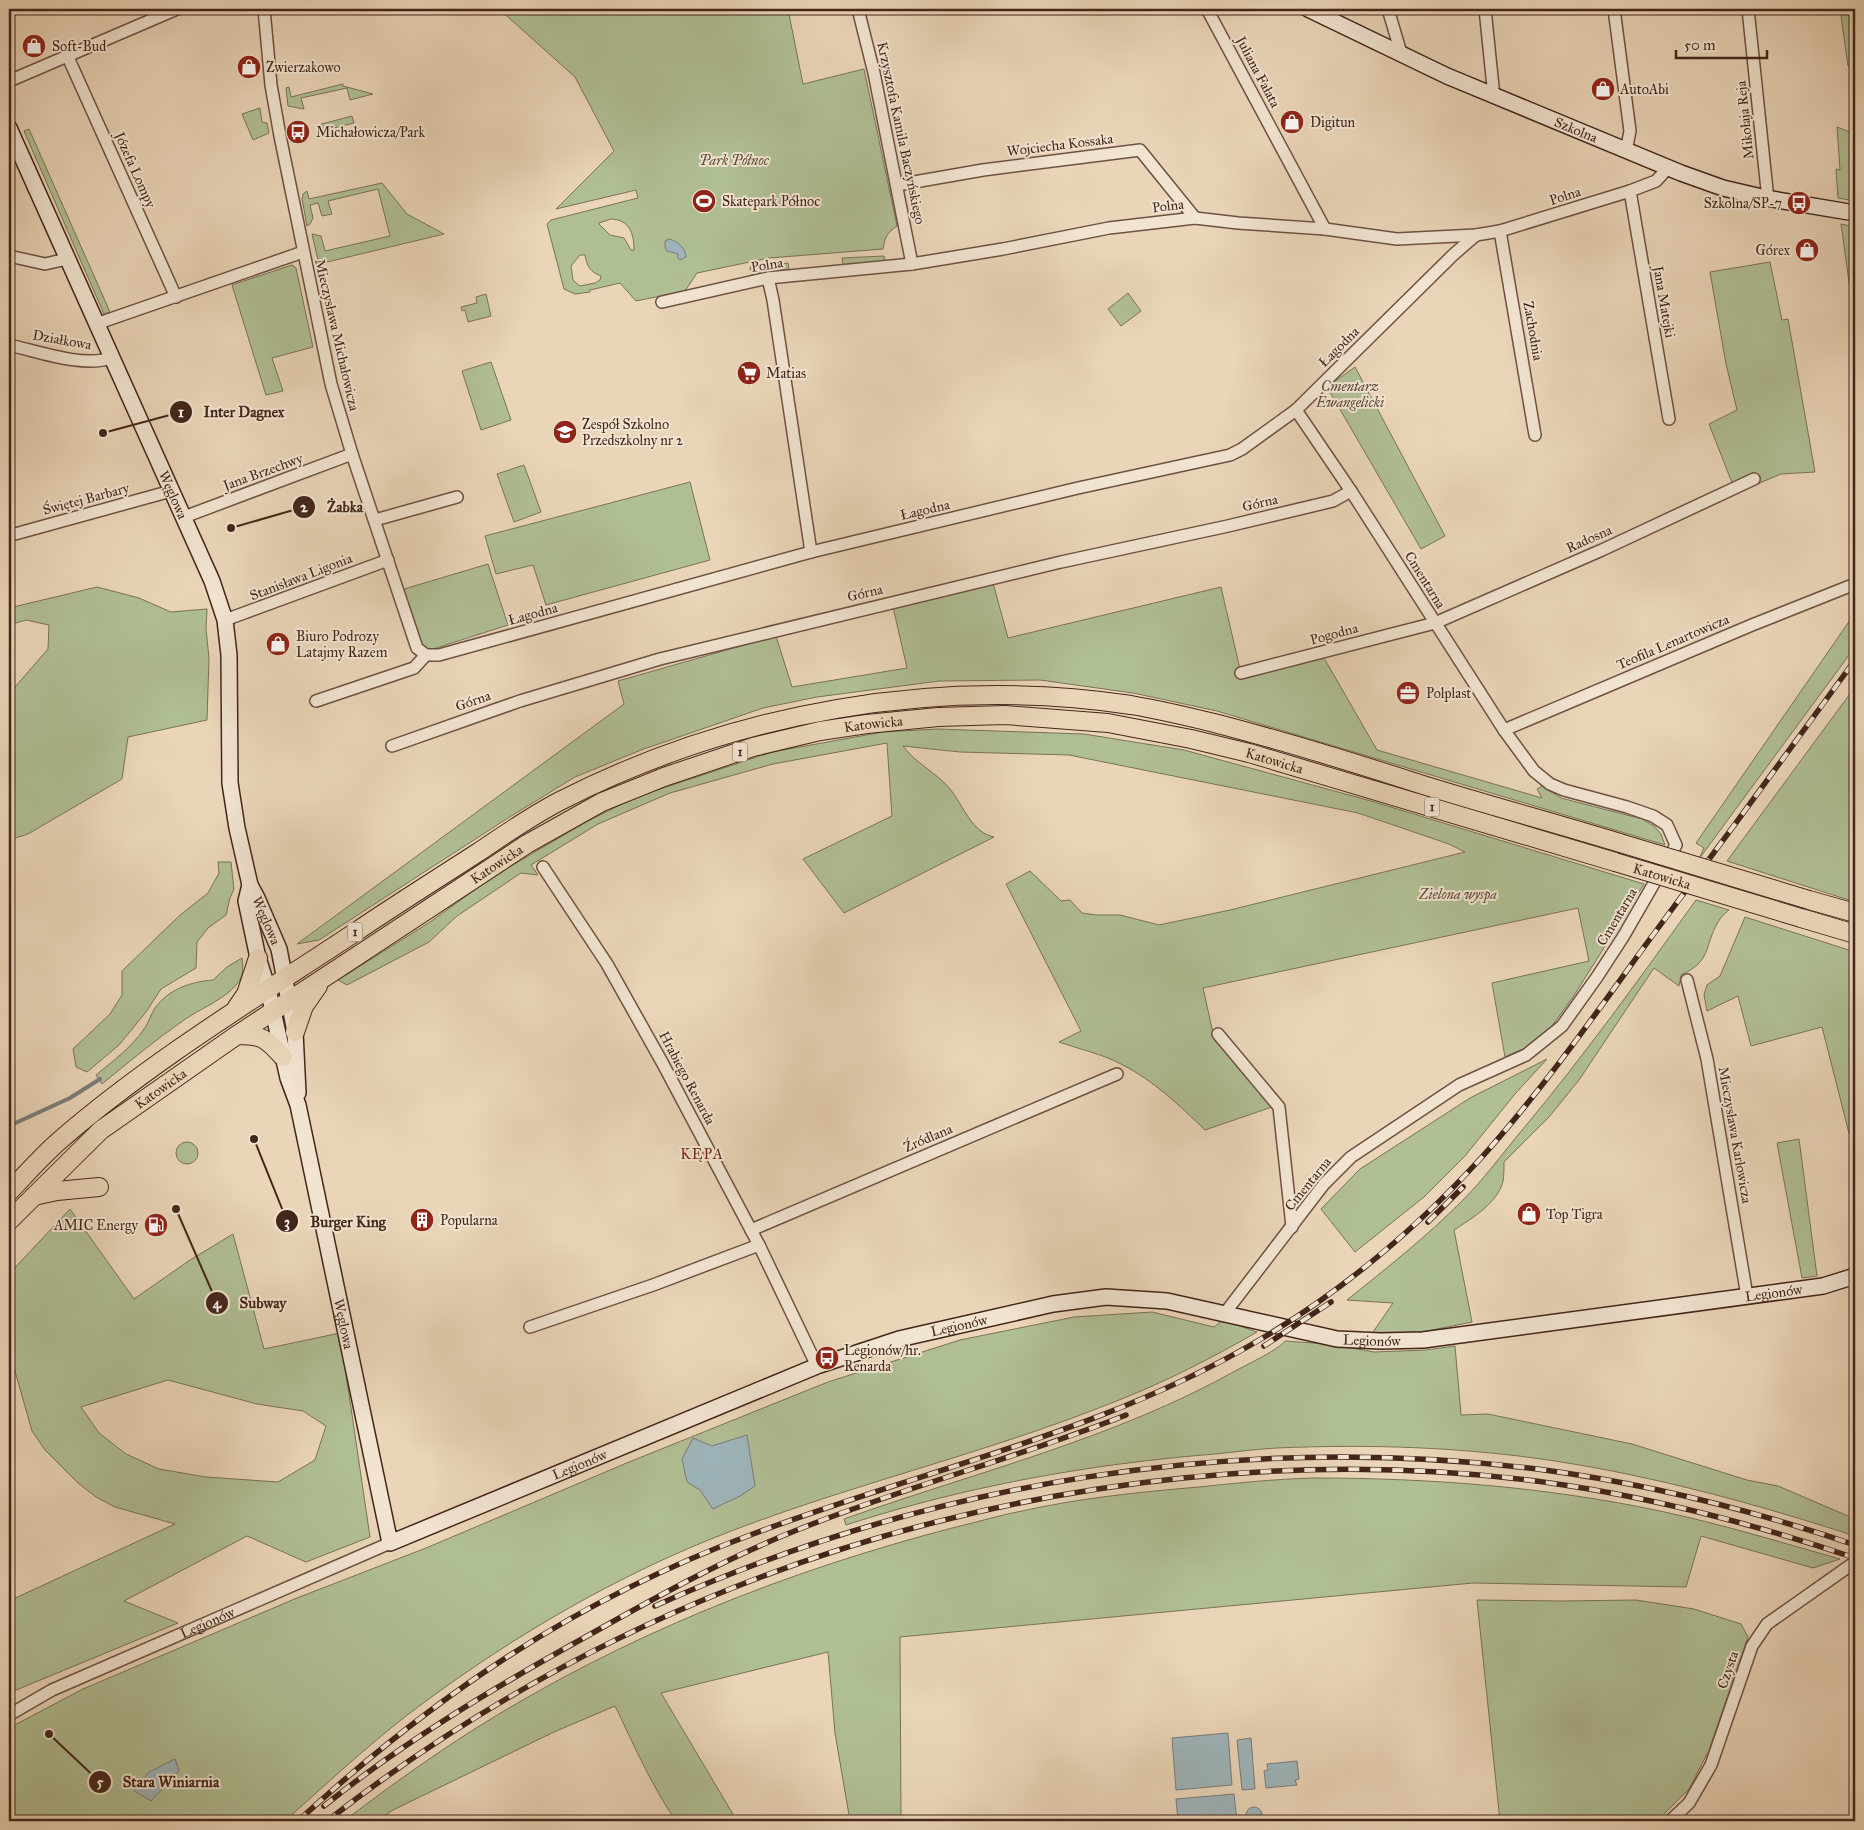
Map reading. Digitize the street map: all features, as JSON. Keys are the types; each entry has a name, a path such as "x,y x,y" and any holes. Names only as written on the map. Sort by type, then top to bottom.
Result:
{"main road":[{"name":"Katowicka","path":"9,1192 56,1144 107,1102 268,989 500,837 557,802 621,772 702,742 775,721 850,706 928,697 1016,696 1076,699 1131,705 1185,716 1337,757 1428,786 1855,913"},
{"name":"Katowicka","path":"9,1222 101,1130 130,1108 236,1034 527,844 602,802 664,777 753,747 867,724 938,717 1005,715 1108,723 1191,738 1378,790 1855,934"},
{"path":"234,1012 246,994 258,958"},
{"path":"295,1032 304,1006 313,991 326,976"},
{"path":"236,1034 256,1035 270,1042 283,1056"},
{"path":"34,1196 57,1191 99,1187"}],"street":[{"path":"9,81 177,9"},
{"name":"Mieczysława Michałowicza","path":"264,9 271,85 331,384 352,454 417,648 426,655"},
{"name":"Krzysztofa Kamila Baczyńskiego","path":"858,9 874,73 912,264"},
{"name":"Juliana Fałata","path":"1207,9 1325,229"},
{"name":"Szkolna","path":"1308,9 1447,76 1668,168 1724,188 1766,198 1855,213"},
{"path":"1388,9 1401,53"},
{"path":"1485,9 1493,87 1492,95"},
{"path":"1614,9 1630,131 1626,151"},
{"name":"Mikołaja Reja","path":"1748,9 1767,190 1766,198"},
{"name":"Józefa Lompy","path":"67,55 176,297"},
{"name":"Węglowa","path":"9,128 184,517 212,581 225,620 228,656 230,783 237,828 250,885 279,949 286,978 295,1032 298,1104"},
{"name":"Wojciecha Kossaka","path":"897,185 983,170 1140,150 1195,218"},
{"name":"Polna","path":"662,302 768,278 912,264 1003,249 1109,228 1195,218 1325,229 1397,239 1476,236 1500,231 1630,191 1656,181 1668,168"},
{"name":"Jana Matejki","path":"1630,191 1668,419"},
{"name":"Zachodnia","path":"1500,231 1535,435"},
{"name":"Łagodna","path":"426,655 439,655 811,552 1087,486 1230,455 1242,449 1296,410 1453,254 1476,236"},
{"path":"96,324 303,252"},
{"path":"9,256 45,264 67,259"},
{"path":"768,278 773,300 811,552"},
{"name":"Działkowa","path":"9,345 77,360 103,361 111,358"},
{"name":"Cmentarna","path":"1225,1313 1324,1184 1351,1156 1459,1085 1526,1055 1562,1026 1597,977 1628,928 1676,845 1667,825 1653,816 1564,790 1550,784 1534,770 1504,730 1351,491 1296,410"},
{"name":"Jana Brzechwy","path":"184,517 352,454"},
{"name":"Radosna","path":"1435,623 1602,550 1754,479"},
{"name":"Świętej Barbary","path":"9,532 15,534 171,491"},
{"name":"Górna","path":"392,746 520,701 660,658 1023,571 1333,501 1351,491"},
{"path":"375,520 457,497"},
{"name":"Stanisława Ligonia","path":"225,620 388,560"},
{"name":"Teofila Lenartowicza","path":"1504,730 1752,625 1855,584"},
{"name":"Pogodna","path":"1241,673 1435,623"},
{"path":"316,701 414,668 426,655"},
{"name":"Hrabiego Renarda","path":"543,867 611,972 663,1064 759,1245 817,1366"},
{"name":"Węglowa","path":"250,885 246,901 258,958 268,989 288,1078 298,1104 390,1543"},
{"name":"Mieczysława Karłowicza","path":"1687,980 1707,1059 1747,1296"},
{"path":"1218,1034 1279,1107 1292,1227"},
{"name":"Źródlana","path":"751,1230 1117,1074"},
{"path":"530,1327 653,1285 759,1245"},
{"name":"Legionów","path":"9,1715 52,1690 390,1543 817,1366 899,1339 1053,1304 1106,1298 1167,1301 1337,1339 1423,1340 1822,1286 1855,1276"},
{"name":"Czysta","path":"1670,1821 1689,1803 1711,1765 1752,1646 1767,1624 1855,1562"}],"green space":[{"name":"Park Północ","path":"499,9 788,9 803,84 864,69 897,226 887,236 883,249 769,258 697,273 685,291 636,301 620,283 590,290 590,292 575,294 564,289 547,224 551,220 638,198 636,190 556,209 614,151 575,77","holes":["611,219 623,222 630,229 634,250 631,250 624,238 610,235 599,224","580,255 585,255 590,268 594,273 601,276 600,280 580,286 573,280 571,266"]},
{"path":"1840,9 1855,9 1855,65 1848,66"},
{"path":"343,84 343,86 373,94 350,100 347,88 301,98 304,109 288,106 286,88 289,87 291,97"},
{"path":"260,108 262,122 267,123 269,133 253,140 242,114"},
{"path":"352,116 354,123 321,131 318,125"},
{"path":"1837,127 1855,134 1855,201 1838,198 1836,169 1840,170"},
{"path":"29,129 110,312 104,314 24,131"},
{"path":"382,183 407,214 444,234 319,264 312,234 321,236 325,251 390,236 378,189 328,201 332,214 322,216 318,203 310,205 313,218 307,226 302,199 303,194 307,191 309,199"},
{"path":"1841,224 1855,227 1855,326"},
{"path":"884,256 885,263 843,265 842,258"},
{"path":"1770,262 1782,320 1788,319 1815,472 1781,474 1736,493 1709,424 1737,410 1726,364 1710,272"},
{"path":"788,263 789,269 752,275 750,267"},
{"path":"292,265 296,268 313,347 272,358 283,391 266,395 232,285"},
{"path":"1128,293 1141,311 1121,326 1108,309"},
{"path":"486,294 491,316 468,322 465,310 462,311 461,307 477,303 476,297"},
{"path":"491,362 511,420 481,430 462,371"},
{"name":"Cmentarz Ewangelicki","path":"1355,367 1445,536 1421,549 1327,387"},
{"path":"524,465 541,512 514,522 497,474"},
{"path":"690,482 710,560 546,605 533,565 496,574 485,536"},
{"path":"488,564 508,625 433,649 428,649 420,643 404,589"},
{"path":"993,583 1008,638 1221,587 1242,678 1324,658 1377,750 1542,798 1537,789 1542,786 1561,798 1642,819 1654,826 1661,834 1665,845 1217,711 1133,693 1040,680 939,681 817,697 763,708 641,750 575,777 319,940 297,944 624,704 618,681 776,636 792,687 907,668 893,607"},
{"path":"97,587 139,598 171,612 207,609 206,629 209,658 207,720 128,737 122,779 28,834 9,840 9,694 48,649 49,625 26,620 9,625 9,608"},
{"path":"1855,613 1855,647 1699,859 1704,848 1696,843"},
{"path":"1855,687 1855,902 1727,861"},
{"name":"Zielona wyspa","path":"937,729 1084,734 1184,750 1371,801 1644,884 1573,997 1549,1030 1527,1047 1505,1057 1492,983 1589,961 1578,908 1203,988 1213,1033 1272,1107 1205,1130 1165,1094 1133,1070 1106,1057 1059,1042 1081,1031 1006,884 1030,871 1061,901 1070,900 1082,913 1120,915 1159,925 1230,910 1465,852 1449,844 1358,813 1069,755 960,752 903,746 950,789 969,818 980,830 994,837 844,913 803,859 892,816 887,743 773,764 670,793 598,824 531,865 538,875 521,873 457,916 429,942 347,985 338,980 430,922 494,876 586,822 636,797 772,752 883,732"},
{"path":"218,862 231,862 234,889 226,915 208,928 197,942 196,968 161,989 146,1012 119,1045 87,1072 76,1067 73,1049 110,1014 122,995 122,971 179,916 208,893 219,873"},
{"path":"1696,900 1729,910 1718,922 1703,958 1691,970 1681,975 1679,986 1654,968 1579,1080 1549,1117 1504,1162 1503,1181 1496,1196 1483,1210 1454,1230 1472,1322 1422,1332 1371,1335 1393,1303 1347,1300 1420,1240 1478,1184 1590,1045"},
{"path":"1745,917 1855,952 1855,1140 1851,1141 1822,1027 1751,1046 1738,996 1707,1011 1704,995 1707,985 1720,976"},
{"path":"242,958 242,975 232,990 173,1028 102,1084 96,1075 134,1042 146,1027 153,1011 161,1001 173,991 188,985 213,980 227,967"},
{"path":"1547,1059 1515,1094 1465,1156 1424,1197 1355,1252 1321,1209 1360,1169 1470,1098"},
{"path":"1799,1139 1817,1276 1802,1278 1777,1143"},
{"path":"187,1142 195,1145 198,1153 195,1161 187,1164 179,1161 176,1153 179,1145"},
{"path":"70,1209 134,1299 190,1260 233,1234 264,1349 340,1333 370,1537 306,1562 247,1536 124,1601 178,1623 9,1693 9,1601 175,1524 115,1507 96,1497 78,1483 45,1450 32,1431 9,1350 9,1274","holes":["168,1380 257,1404 303,1411 326,1426 315,1460 278,1482 206,1477 159,1469 126,1454 99,1433 81,1407"]},
{"path":"1152,1312 1214,1327 1223,1320 1257,1332 1189,1369 1068,1420 757,1521 666,1558 627,1577 588,1597 513,1641 441,1690 375,1741 285,1821 9,1821 9,1728 83,1689 297,1598 426,1548 629,1462 828,1382 960,1340 1074,1317"},
{"path":"1285,1341 1328,1344 1374,1352 1426,1350 1455,1346 1461,1415 1488,1414 1632,1444 1747,1480 1778,1486 1855,1519 1855,1536 1706,1492 1631,1475 1555,1461 1486,1452 1346,1446 1269,1448 1168,1458 1075,1471 983,1488 891,1511 846,1525 844,1519 1044,1453 1142,1416 1255,1361"},
{"path":"1314,1478 1445,1482 1488,1485 1574,1496 1683,1516 1840,1559 1813,1568 1701,1536 1686,1587 1473,1583 900,1637 901,1821 850,1821 835,1733 828,1652 661,1693 737,1821 676,1821 651,1779 615,1706 554,1732 393,1810 377,1821 344,1821 473,1730 587,1665 646,1636 707,1610 830,1564 893,1544 1044,1506 1132,1493 1256,1481"},
{"path":"1477,1600 1636,1600 1694,1609 1741,1624 1748,1637 1709,1750 1689,1789 1657,1821 1500,1821"}],"water":[{"path":"669,239 681,246 685,251 686,257 680,260 678,254 667,251 665,241"},
{"path":"747,1435 755,1486 740,1496 713,1509 700,1490 687,1482 682,1459 693,1438 712,1446"},
{"path":"1228,1733 1232,1785 1176,1790 1172,1738"},
{"path":"1251,1738 1255,1789 1242,1790 1237,1740"},
{"path":"175,1759 179,1771 151,1801 134,1791 149,1772"},
{"path":"1297,1761 1299,1779 1295,1780 1297,1785 1266,1788 1264,1771 1268,1770 1267,1764"},
{"path":"1234,1794 1237,1821 1178,1821 1176,1799"},
{"path":"1254,1807 1260,1809 1262,1815 1260,1821 1254,1823 1248,1821 1246,1815 1248,1809"}],"waterway":[{"path":"9,1126 70,1098 100,1079"}],"railway":[{"path":"298,1821 402,1732 456,1692 568,1620 627,1589 689,1560 753,1534 1014,1447 1079,1424 1143,1398 1205,1369 1266,1336 1325,1297 1380,1254 1433,1207 1482,1157 1526,1106 1855,660"},
{"path":"1428,1222 1463,1187"},
{"path":"1264,1346 1331,1302"},
{"path":"324,1806 420,1736 486,1694 641,1606 720,1564 774,1539 842,1513 1126,1415"},
{"path":"655,1606 759,1563 866,1527 975,1498 1086,1477 1198,1463 1311,1457 1424,1459 1537,1469 1577,1475 1658,1490 1738,1509 1855,1545"},
{"path":"327,1821 423,1752 522,1690 625,1635 731,1589 840,1550 952,1518 1066,1494 1183,1478 1278,1471 1326,1469 1469,1474 1564,1485 1675,1506 1783,1535 1855,1558"}],"place":[{"name":"Soft-Bud","path":"34,46"},
{"name":"Zwierzakowo","path":"249,67"},
{"name":"AutoAbi","path":"1603,89"},
{"name":"Digitun","path":"1292,122"},
{"name":"Michałowicza/Park","path":"298,132"},
{"name":"Skatepark Północ","path":"704,201"},
{"name":"Szkolna/SP-7","path":"1799,203"},
{"name":"Górex","path":"1807,250"},
{"name":"Matias","path":"749,373"},
{"name":"Zespół Szkolno Przedszkolny nr 2","path":"565,432"},
{"name":"Inter Dagnex","path":"103,433"},
{"name":"Żabka","path":"231,528"},
{"name":"Biuro Podrozy Latajmy Razem","path":"278,644"},
{"name":"Polplast","path":"1408,693"},
{"name":"Burger King","path":"254,1139"},
{"name":"Subway","path":"176,1209"},
{"name":"Top Tigra","path":"1529,1214"},
{"name":"Popularna","path":"422,1220"},
{"name":"AMIC Energy","path":"156,1225"},
{"name":"Legionów/hr. Renarda","path":"827,1358"},
{"name":"Stara Winiarnia","path":"49,1734"}],"district":[{"name":"KĘPA","path":"702,1154"}]}
